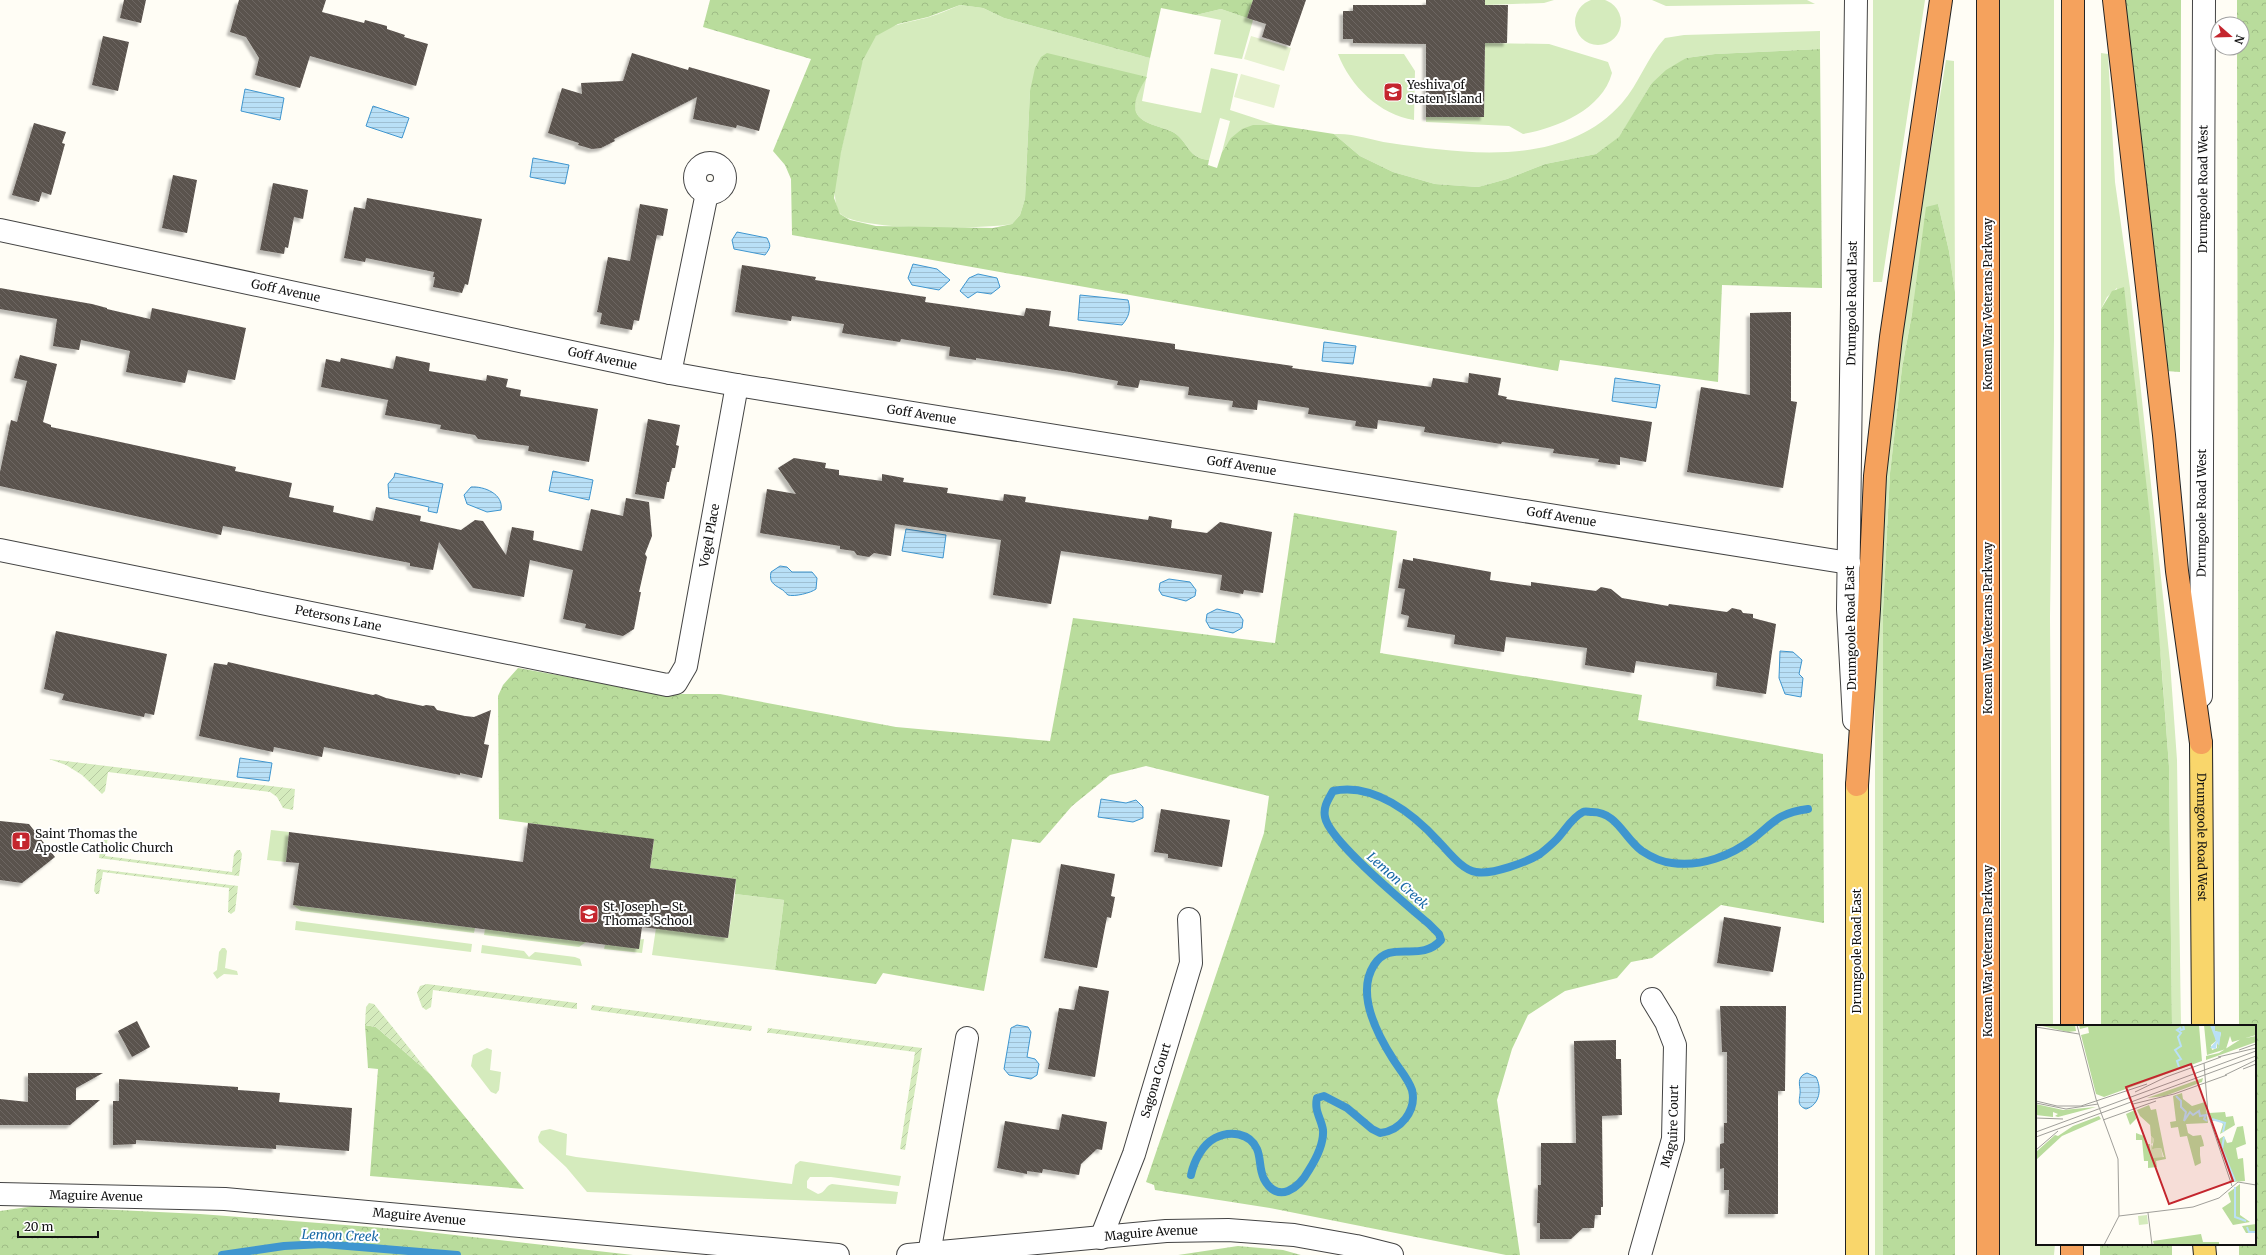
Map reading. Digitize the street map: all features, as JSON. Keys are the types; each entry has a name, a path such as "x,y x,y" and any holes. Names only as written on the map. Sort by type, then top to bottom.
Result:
{"highway":[{"path":"1857,785 1869,609 1875,476 1891,337 1941,0"},
{"name":"Korean War Veterans Parkway","path":"1988,0 1988,1255"},
{"path":"2072,0 2072,1025"},
{"path":"2114,0 2164,435 2177,571 2201,743"}],"main road":[{"name":"Drumgoole Road West","path":"2201,743 2203,1025"},
{"name":"Drumgoole Road East","path":"1857,785 1857,1255"}],"street":[{"name":"Drumgoole Road East","path":"1856,0 1848,609 1857,785"},
{"name":"Drumgoole Road West","path":"2201,743 2204,0"},
{"path":"670,373 707,193"},
{"name":"Goff Avenue","path":"0,230 737,386 1849,563"},
{"name":"Vogel Place","path":"676,683 686,666 737,386"},
{"name":"Petersons Lane","path":"0,550 658,685 676,683"},
{"name":"Sagona Court","path":"1101,1238 1134,1154 1190,963 1189,919"},
{"name":"Maguire Court","path":"1640,1255 1673,1139 1675,1045 1666,1022 1652,999"},
{"path":"919,1254 967,1038"},
{"name":"Maguire Avenue","path":"0,1194 224,1199 838,1255"},
{"name":"Maguire Avenue","path":"919,1254 1166,1231 1228,1230 1294,1235 1356,1246 1392,1255"}],"green space":[{"path":"1593,-1 1603,-1 1611,3 1617,9 1621,17 1621,27 1617,35 1611,41 1603,45 1593,45 1585,41 1579,35 1575,27 1575,17 1579,9 1585,3"},
{"path":"710,0 1253,0 1247,18 1221,9 1196,15 1161,8 1150,58 1004,18 983,8 960,5 928,17 898,24 876,36 863,60 841,152 834,198 840,214 850,220 876,226 993,228 1012,224 1020,215 1025,199 1030,91 1035,68 1041,57 1047,53 1147,77 1138,93 1135,103 1136,112 1139,117 1148,123 1176,134 1193,154 1202,159 1209,160 1208,165 1217,168 1222,152 1231,138 1242,129 1253,125 1276,125 1334,134 1360,156 1393,172 1435,184 1478,187 1507,179 1545,164 1596,154 1619,137 1651,84 1666,70 1686,58 1715,54 1820,49 1822,288 1722,285 1718,382 1560,360 1558,371 792,235 791,179 785,165 773,151 811,59 703,27"},
{"path":"1485,0 1554,0 1544,3 1485,5"},
{"path":"1652,0 1807,0 1815,4 1666,6"},
{"path":"1873,0 1925,0 1882,282 1873,282"},
{"path":"1999,0 2054,0 2054,340 2050,617 2053,1025 2036,1025 2036,1245 2055,1245 2054,1255 1999,1255 2002,621"},
{"path":"2119,0 2181,0 2180,372 2166,371"},
{"path":"2237,0 2266,0 2266,1255 2239,1255 2239,1245 2256,1245 2256,1025 2239,1025 2237,56 2250,56 2250,16 2237,16"},
{"path":"960,5 983,8 1004,18 1150,58 1142,101 1201,113 1211,68 1238,74 1230,110 1276,125 1251,127 1244,130 1233,138 1222,152 1230,121 1220,118 1209,160 1202,159 1193,154 1176,134 1148,123 1139,117 1136,112 1135,103 1146,77 1030,91 1025,199 1020,215 1012,224 949,228 892,226 868,223 849,218 839,212 836,204 835,182 857,80 864,56 869,46 875,37 886,29 933,16"},
{"path":"1221,9 1253,20 1242,59 1214,54 1221,20 1196,15"},
{"path":"1820,31 1820,49 1715,54 1686,58 1651,84 1619,138 1596,154 1545,164 1507,179 1478,187 1435,184 1393,172 1360,156 1334,134 1450,151 1513,152 1544,147 1572,138 1599,124 1628,96 1653,54 1665,38 1684,35"},
{"path":"1251,36 1291,48 1284,71 1244,59"},
{"path":"1485,43 1549,44 1608,62 1612,73 1607,86 1599,97 1588,107 1563,122 1536,131 1523,134 1509,126 1426,122 1426,117 1484,117"},
{"path":"2101,53 2108,54 2115,182 2130,288 2170,662 2177,760 2181,1025 2172,1025 2169,766 2161,659 2117,288 2107,297 2101,309"},
{"path":"1338,54 1404,54 1415,71 1414,120 1389,112 1368,97 1358,88 1350,77"},
{"path":"1946,60 1954,61 1955,292 1949,251 1938,204 1912,314 1902,368 1890,473 1883,611 1883,1255 1875,1255 1875,604 1881,486 1900,338"},
{"path":"1241,74 1280,85 1274,108 1234,97"},
{"path":"1938,204 1949,251 1955,292 1955,1255 1883,1255 1883,611 1890,473 1902,368 1912,314 1926,207"},
{"path":"2124,287 2150,516 2169,766 2172,1025 2101,1025 2101,309 2112,291"},
{"path":"1294,513 1397,531 1380,653 1642,695 1638,720 1823,754 1824,923 1721,905 1652,958 1631,962 1617,978 1565,991 1528,1015 1512,1049 1497,1100 1520,1255 1506,1255 1270,1208 1155,1190 1154,1185 1146,1182 1264,833 1269,796 1146,766 1110,775 1072,806 1040,843 1012,839 984,991 883,973 876,984 775,970 784,900 735,894 736,879 650,868 654,840 499,819 498,696 503,685 518,668 664,694 720,694 896,727 1050,741 1073,618 1275,643"},
{"path":"49,759 295,789 293,810 283,808 277,797 270,792 108,772 105,791 102,794 82,775 66,765"},
{"path":"271,830 289,832 286,862 267,860"},
{"path":"105,833 108,837 105,856 232,872 234,854 237,850 240,850 242,854 239,876 99,858 102,837"},
{"path":"97,869 238,886 235,911 231,914 228,912 229,888 103,872 99,894 96,894 94,891"},
{"path":"735,894 784,900 775,970 652,955 656,928 728,938"},
{"path":"293,905 475,928 474,933 301,911"},
{"path":"296,921 472,944 471,952 295,930"},
{"path":"485,929 586,942 579,947 484,935"},
{"path":"644,939 642,953 604,949 605,945"},
{"path":"482,945 524,951 529,957 535,952 575,957 580,959 582,966 481,953"},
{"path":"222,948 225,948 227,951 225,968 237,971 238,975 224,974 217,979 213,973 217,970 219,952"},
{"path":"427,984 577,1003 577,1009 433,990 431,1007 426,1010 422,1007 417,993 420,986"},
{"path":"369,1003 374,1004 430,1074 376,1027 365,1025 366,1007"},
{"path":"592,1005 752,1026 751,1031 591,1010"},
{"path":"365,1025 376,1027 430,1074 524,1189 370,1176 378,1069 368,1068"},
{"path":"768,1028 922,1048 905,1150 900,1149 915,1052 767,1033"},
{"path":"487,1048 492,1050 490,1070 501,1072 499,1090 496,1094 491,1092 471,1066 473,1055"},
{"path":"550,1129 567,1134 566,1155 576,1157 792,1184 795,1165 800,1161 901,1176 899,1186 831,1177 810,1177 807,1181 807,1188 818,1194 832,1184 898,1192 896,1204 587,1192 566,1167 539,1142 538,1137 541,1131"},
{"path":"35,1206 200,1214 410,1230 633,1255 0,1255 0,1211"},
{"path":"2100,1245 2172,1245 2172,1255 2100,1255"},
{"path":"1238,1246 1283,1250 1301,1255 1178,1255"}],"water":[{"path":"245,89 284,98 280,120 241,111"},
{"path":"373,106 409,118 402,138 366,126"},
{"path":"533,158 569,165 565,184 530,177"},
{"path":"737,232 767,238 770,246 765,255 734,249 732,240"},
{"path":"913,264 937,269 950,280 939,290 912,285 908,278"},
{"path":"978,274 997,278 1000,287 991,294 977,292 968,298 960,291 969,278"},
{"path":"1080,295 1128,300 1128,316 1122,325 1078,320"},
{"path":"1324,342 1356,346 1353,364 1322,361"},
{"path":"1615,378 1660,385 1656,408 1612,401"},
{"path":"553,471 593,480 589,500 549,491"},
{"path":"395,473 443,484 437,513 428,511 429,507 389,498 388,484 394,477"},
{"path":"471,487 482,488 496,495 501,504 501,510 487,512 467,504 464,495"},
{"path":"906,529 946,535 943,558 902,551"},
{"path":"780,566 787,567 792,572 812,572 817,578 816,589 802,594 788,595 771,580 771,572"},
{"path":"1169,579 1190,582 1196,590 1195,596 1186,601 1162,595 1159,590 1160,583"},
{"path":"1217,609 1239,614 1243,620 1242,628 1233,633 1210,628 1206,621 1207,614"},
{"path":"1780,651 1793,652 1802,660 1799,674 1803,678 1801,697 1785,694 1779,678"},
{"path":"240,758 272,763 269,781 237,777"},
{"path":"1101,799 1126,803 1136,800 1143,807 1143,818 1133,822 1098,817"},
{"path":"1017,1025 1028,1027 1031,1032 1027,1057 1035,1059 1039,1064 1037,1075 1031,1079 1009,1075 1004,1069 1011,1028"},
{"path":"1807,1073 1816,1077 1819,1091 1817,1100 1811,1107 1806,1109 1799,1101 1799,1082 1802,1076"}],"building":[{"path":"124,0 146,0 141,23 120,18"},
{"path":"239,0 326,0 322,12 364,23 365,20 387,26 387,29 405,35 404,37 428,44 416,86 310,56 300,88 255,75 259,58 246,37 230,32"},
{"path":"1253,0 1306,0 1290,46 1262,37 1266,24 1247,18"},
{"path":"1426,0 1485,0 1485,5 1508,5 1507,43 1485,43 1484,117 1426,117 1426,44 1353,43 1353,39 1343,39 1343,11 1353,11 1353,5 1426,5"},
{"path":"103,36 129,42 118,91 92,85"},
{"path":"632,53 688,70 689,67 770,90 759,131 737,125 736,128 693,119 697,97 614,139 615,141 601,148 592,149 548,133 562,88 582,94 581,83 623,81"},
{"path":"34,123 66,132 62,143 65,144 51,195 42,192 39,202 12,195"},
{"path":"173,175 197,180 187,233 162,228"},
{"path":"273,183 308,190 303,219 294,217 288,248 285,247 284,254 260,250"},
{"path":"367,198 482,219 468,285 465,284 462,293 433,287 435,277 433,277 434,272 366,258 365,262 344,258 354,207 365,209"},
{"path":"640,204 668,209 663,236 657,235 639,321 634,320 632,330 600,324 602,313 597,312 608,257 630,261"},
{"path":"742,265 816,277 815,280 926,297 925,302 1024,316 1026,308 1051,311 1049,326 1175,344 1175,349 1293,366 1292,368 1431,387 1433,378 1468,383 1469,373 1501,378 1498,395 1507,397 1506,399 1652,422 1646,462 1620,457 1620,465 1598,462 1599,459 1553,453 1554,449 1502,442 1501,444 1424,432 1425,427 1378,420 1377,429 1355,426 1356,421 1308,414 1309,408 1258,400 1257,410 1232,407 1233,401 1188,395 1189,387 1140,380 1138,388 1117,385 1118,381 1069,372 976,358 976,360 949,356 950,347 901,339 900,342 842,333 844,324 792,316 791,321 735,312"},
{"path":"0,288 92,304 150,319 152,308 246,328 235,380 188,370 185,383 126,372 130,351 81,340 79,350 53,346 57,319 0,309"},
{"path":"1791,312 1791,401 1797,402 1783,488 1687,472 1701,387 1750,395 1750,313"},
{"path":"20,355 57,364 43,422 51,425 51,427 236,467 235,471 292,483 289,497 334,506 333,512 373,521 376,507 421,516 420,521 461,530 475,520 483,521 506,555 512,527 534,531 533,540 582,551 591,509 623,516 626,498 649,502 652,536 645,554 647,557 639,592 641,592 634,629 623,636 585,628 586,624 563,619 573,570 530,560 524,597 473,588 439,542 433,570 410,566 410,563 223,526 221,535 0,486 0,472 11,420 17,422 27,381 14,378"},
{"path":"396,356 430,363 429,371 486,381 487,375 508,379 506,387 521,390 520,396 598,409 589,462 528,451 529,446 478,439 475,435 440,429 441,425 385,415 388,400 321,387 326,359 340,362 341,358 393,369"},
{"path":"648,419 680,425 676,445 679,446 675,468 672,468 669,482 667,482 664,499 635,494"},
{"path":"794,458 826,463 825,468 839,470 839,475 882,481 882,474 904,478 903,482 948,488 947,493 1003,501 1004,494 1026,497 1025,502 1148,520 1149,516 1172,520 1171,528 1207,533 1220,522 1272,532 1263,593 1244,590 1243,594 1220,590 1222,575 1061,551 1051,604 993,595 1001,540 895,524 891,556 874,553 869,557 857,555 854,551 840,549 840,546 760,533 767,489 796,494 778,468"},
{"path":"1413,558 1491,572 1490,580 1531,586 1531,582 1596,591 1601,587 1611,589 1622,598 1668,606 1669,604 1727,612 1732,608 1741,610 1743,613 1753,614 1753,618 1776,624 1766,694 1716,686 1717,673 1636,661 1634,673 1585,665 1587,648 1506,637 1504,652 1454,644 1455,635 1407,627 1409,616 1401,614 1405,589 1398,588 1403,559 1413,561"},
{"path":"56,631 167,654 154,715 145,713 144,717 62,700 64,694 44,689"},
{"path":"228,662 373,695 376,694 386,698 423,706 434,706 437,710 465,716 474,717 491,710 484,744 489,745 482,778 460,773 460,775 324,747 322,757 274,747 273,752 199,736 214,663 227,665"},
{"path":"1161,809 1230,820 1222,867 1168,858 1168,854 1154,852"},
{"name":"Saint Thomas the Apostle Catholic Church","path":"0,821 29,824 55,857 22,883 0,880"},
{"path":"528,823 654,839 650,868 736,879 728,938 642,927 639,949 293,905 299,863 286,862 289,832 523,862"},
{"path":"1061,864 1115,874 1111,896 1115,897 1111,918 1107,917 1097,968 1044,958"},
{"path":"1724,917 1781,927 1773,972 1717,963"},
{"path":"1079,986 1109,991 1095,1077 1048,1069 1059,1008 1074,1010"},
{"path":"1720,1006 1786,1006 1785,1091 1778,1091 1778,1214 1728,1214 1729,1190 1724,1190 1724,1168 1720,1169 1720,1144 1724,1143 1724,1123 1727,1123 1727,1052 1722,1052"},
{"path":"137,1021 150,1047 132,1057 118,1031"},
{"path":"1616,1040 1616,1059 1621,1059 1622,1115 1602,1116 1603,1207 1601,1207 1601,1215 1595,1215 1594,1228 1583,1228 1571,1239 1540,1239 1540,1223 1537,1223 1538,1185 1541,1185 1541,1143 1576,1143 1574,1041"},
{"path":"28,1073 103,1073 76,1088 76,1100 100,1100 70,1125 0,1125 0,1099 28,1102"},
{"path":"119,1079 238,1087 238,1090 280,1093 279,1102 352,1108 349,1151 276,1145 276,1149 136,1140 136,1144 113,1145 113,1101 119,1101"},
{"path":"1062,1114 1107,1122 1102,1150 1097,1149 1081,1164 1079,1175 1043,1169 1042,1173 1027,1171 1027,1174 997,1168 1005,1121 1059,1130"}],"waterway":[{"name":"Lemon Creek","path":"1191,1175 1199,1154 1210,1141 1227,1134 1239,1134 1250,1139 1257,1149 1262,1175 1270,1187 1276,1191 1288,1191 1294,1188 1305,1177 1321,1146 1323,1130 1316,1107 1317,1098 1324,1096 1347,1108 1372,1129 1380,1133 1400,1124 1405,1119 1412,1105 1412,1090 1406,1078 1395,1063 1375,1026 1368,1000 1367,988 1369,976 1374,965 1381,957 1389,953 1424,950 1433,947 1441,940 1439,934 1429,924 1388,889 1354,857 1330,828 1325,817 1325,810 1326,804 1333,791 1348,789 1363,791 1392,803 1418,821 1461,864 1471,871 1476,872 1491,872 1500,870 1527,861 1540,854 1556,840 1575,818 1584,812 1601,813 1608,816 1620,827 1636,846 1649,855 1664,862 1683,864 1705,862 1726,855 1754,838 1784,815 1808,809"},
{"name":"Lemon Creek","path":"222,1255 284,1246 323,1244 457,1255"}],"place":[{"name":"Yeshiva of Staten Island","path":"1393,92"},
{"name":"Saint Thomas the Apostle Catholic Church","path":"21,841"},
{"name":"St. Joseph - St. Thomas School","path":"589,914"}]}
